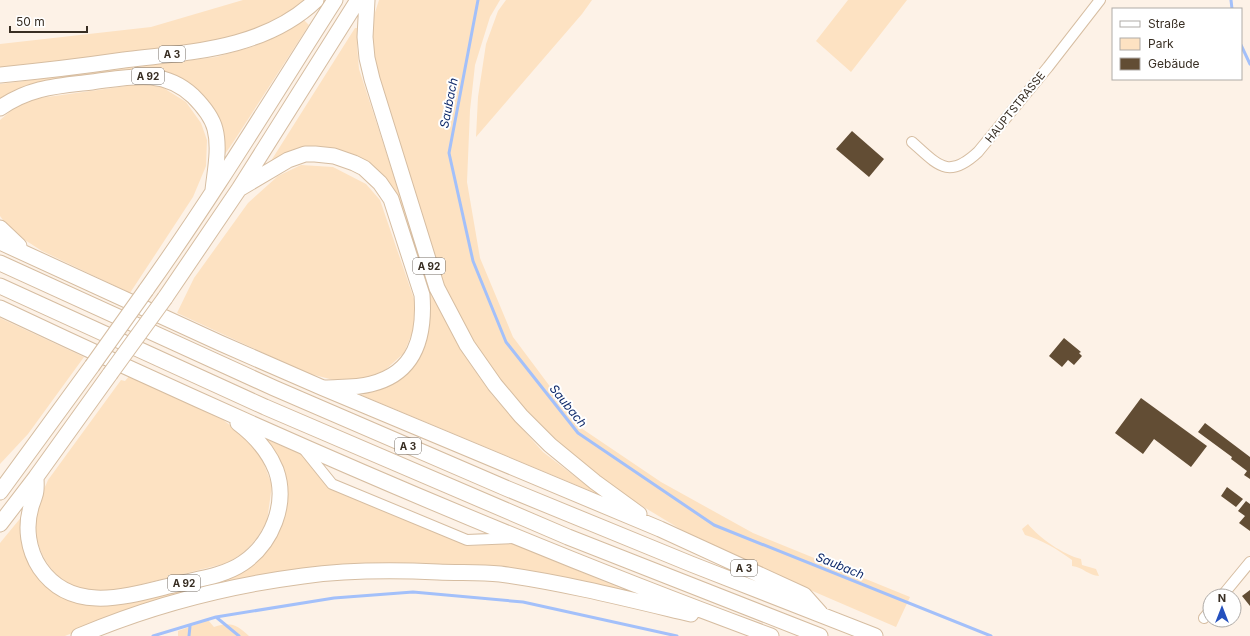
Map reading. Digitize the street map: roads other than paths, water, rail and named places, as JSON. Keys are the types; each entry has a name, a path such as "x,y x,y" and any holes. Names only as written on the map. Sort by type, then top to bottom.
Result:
{"highway":[{"name":"A 3","path":"0,75 205,50 244,42 278,28 308,8 316,0"},
{"path":"0,492 6,479 92,366 213,193 335,0"},
{"path":"0,524 36,477 165,298 239,189 358,0"},
{"name":"A 92","path":"367,0 365,37 367,58 372,80 437,288 457,328 494,385 521,416 550,445 595,482 660,529"},
{"name":"A 92","path":"0,108 13,99 29,92 47,88 137,76 154,76 166,79 178,85 201,103 215,129 216,149 213,193"},
{"name":"A 3","path":"239,189 288,160 305,154 315,154 345,159 364,168 380,183 391,200 422,295 422,325 418,344 405,365 386,378 366,385 323,388"},
{"path":"0,228 28,254"},
{"name":"A 3","path":"0,242 220,343 323,388 660,529 804,595 822,615"},
{"name":"A 3","path":"0,263 274,388 508,489 691,564 876,636"},
{"name":"A 3","path":"0,286 265,407 561,534 820,636"},
{"path":"0,308 222,410 518,538 771,636"},
{"name":"A 92","path":"36,477 36,494 31,506 29,519 29,544 40,568 55,583 65,590 78,596 111,599 197,580 225,572 252,557 266,540 278,513 279,494 276,470 265,449 255,437 222,410"},
{"path":"79,636 154,609 223,590 303,576 353,572 403,571 498,574 560,584 699,616 717,616"}],"street":[{"name":"HAUPTSTRASSE","path":"912,142 935,162 945,166 952,167 967,162 978,152 1048,67 1100,0"},
{"path":"301,445 332,484 467,540 518,538"},
{"path":"1229,588 1250,562"}],"waterway":[{"name":"Saubach","path":"478,0 449,153 473,261 506,342 578,433 714,525 991,636"},
{"path":"1231,0 1232,8"},
{"path":"1242,47 1250,64"},
{"path":"153,636 216,617 334,598 413,592 523,602 677,636"},
{"path":"216,617 239,636"},
{"path":"189,636 190,626"}]}
